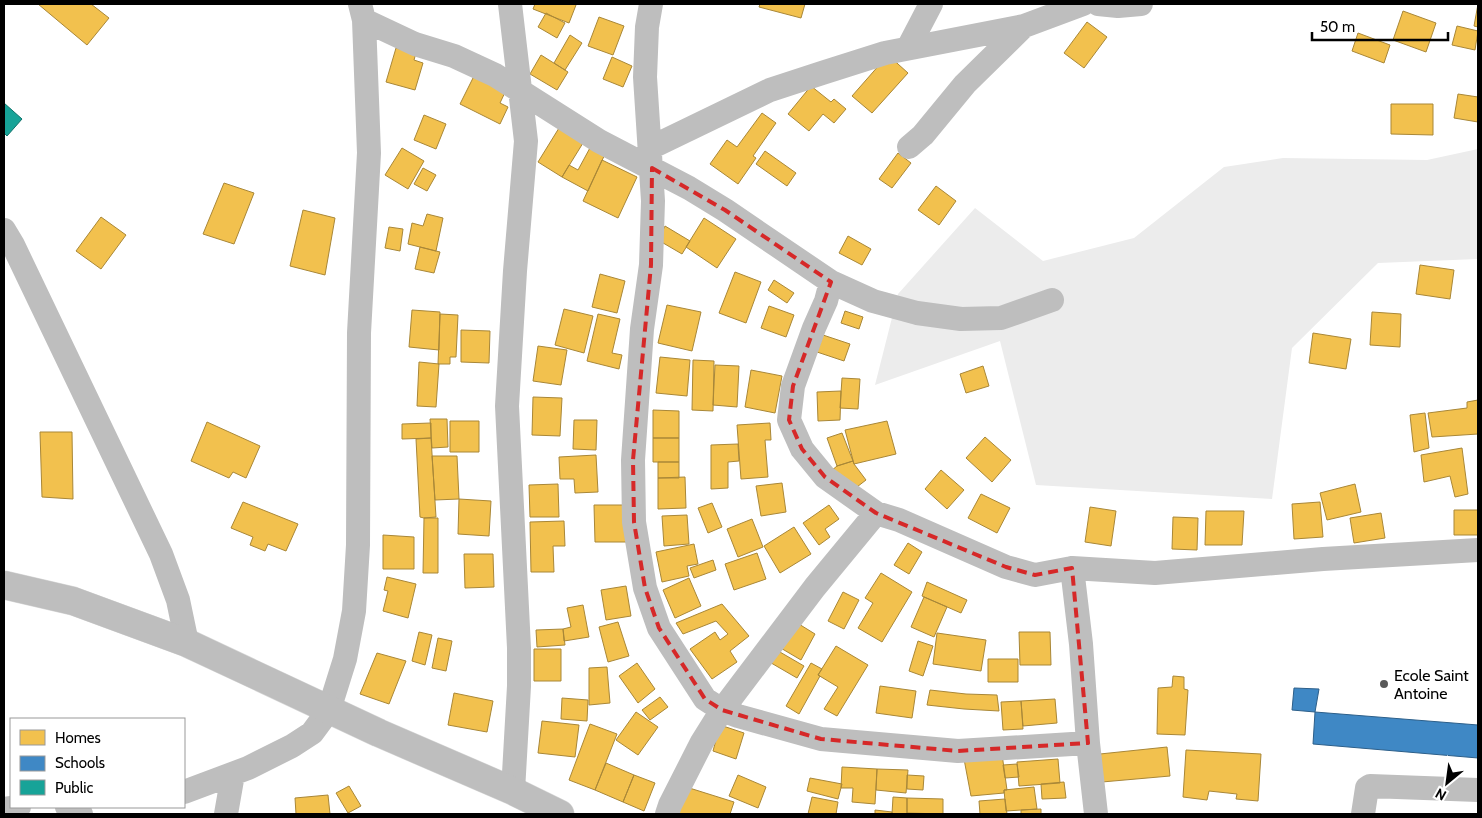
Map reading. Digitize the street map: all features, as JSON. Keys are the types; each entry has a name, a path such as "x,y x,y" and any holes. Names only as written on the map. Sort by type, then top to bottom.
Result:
{"main road":[{"path":"4,585 73,601 187,643 329,710 449,765 513,791 560,814"}],"street":[{"path":"510,4 526,141 515,271 507,406 519,667 513,791"},
{"path":"651,4 647,27 645,77 653,201 650,265 642,329 633,460 634,522 645,588 658,628 705,698 722,710 761,723 821,739 881,746 958,751 1088,743"},
{"path":"908,48 931,4"},
{"path":"651,158 770,90 884,53 1024,26 1083,4"},
{"path":"1098,4 1118,6 1141,4"},
{"path":"362,12 415,44 454,56 495,75 599,142 651,158 831,282 873,300 917,313 961,319 1001,318 1052,300"},
{"path":"185,792 233,774 292,746 312,733 329,710 345,659 354,611 358,545 359,333 369,153 362,12"},
{"path":"909,147 923,135 965,84 1024,26"},
{"path":"4,230 66,354 161,554 178,600 187,643"},
{"path":"831,282 826,301 793,386 789,420 802,449 825,477 876,513 899,520 1006,567 1034,574 1072,568 1155,574 1323,559 1478,550"},
{"path":"667,814 670,804 702,742 722,710 815,587 876,513"},
{"path":"1072,568 1082,644 1088,743 1096,814"},
{"path":"226,814 233,774"},
{"path":"1363,814 1367,788 1370,786 1478,790"},
{"path":"69,808 81,814"}],"highlighted area":[{"path":"652,168 725,210 831,282 793,386 789,420 802,449 825,477 876,513 1006,567 1035,575 1072,568 1088,743 958,751 821,739 722,710 705,699 659,628 645,588 634,522 633,460 651,265"}],"shaded area":[{"path":"1478,149 1478,259 1378,263 1292,348 1272,499 1036,485 1000,341 875,385 898,294 975,208 1043,261 1134,238 1224,167 1283,158 1427,160"}],"building: Homes":[{"path":"38,4 91,4 109,18 87,45"},
{"path":"535,4 576,5 569,23 533,9"},
{"path":"760,4 805,4 801,18 759,7"},
{"path":"1478,4 1478,27 1474,26"},
{"path":"1403,11 1436,23 1426,52 1393,40"},
{"path":"546,13 565,23 557,38 538,27"},
{"path":"599,17 624,26 613,55 588,46"},
{"path":"1087,22 1107,37 1084,68 1064,53"},
{"path":"1457,26 1478,31 1475,50 1452,45"},
{"path":"1358,33 1390,45 1384,63 1352,51"},
{"path":"570,35 582,43 565,70 554,63"},
{"path":"396,48 416,53 414,60 423,63 415,90 386,82"},
{"path":"541,55 568,72 557,90 530,74"},
{"path":"888,55 908,73 872,113 852,96"},
{"path":"612,57 632,66 623,87 603,79"},
{"path":"476,72 507,88 500,103 508,107 500,124 460,104"},
{"path":"811,86 831,102 834,99 846,109 834,123 823,114 809,131 788,114"},
{"path":"1458,94 1478,97 1478,122 1454,118"},
{"path":"1391,104 1433,104 1433,135 1391,134"},
{"path":"762,113 776,123 753,156 756,158 738,184 710,164 727,140 737,147"},
{"path":"424,115 446,124 436,149 414,140"},
{"path":"559,128 583,143 562,177 538,162"},
{"path":"591,146 605,154 588,191 562,177 569,165 578,170"},
{"path":"402,148 424,161 408,189 385,175"},
{"path":"765,151 796,173 787,186 756,164"},
{"path":"898,153 911,163 892,188 879,179"},
{"path":"602,160 637,177 618,218 583,201"},
{"path":"423,168 436,175 427,191 414,184"},
{"path":"224,183 254,193 234,244 203,234"},
{"path":"936,186 956,201 939,225 918,210"},
{"path":"303,210 335,218 325,275 290,266"},
{"path":"427,214 443,218 436,251 408,244 412,223 423,226"},
{"path":"101,217 126,235 101,269 76,251"},
{"path":"704,218 736,239 717,268 686,247"},
{"path":"665,226 690,241 682,254 658,240"},
{"path":"389,227 403,229 400,251 385,248"},
{"path":"848,236 871,249 862,265 839,253"},
{"path":"420,247 440,252 434,273 415,269"},
{"path":"1420,265 1454,270 1450,299 1416,294"},
{"path":"735,272 761,282 746,323 719,313"},
{"path":"600,274 625,281 617,313 592,307"},
{"path":"774,280 794,293 787,303 768,290"},
{"path":"667,305 701,312 692,351 658,343"},
{"path":"769,306 794,315 786,337 761,328"},
{"path":"564,309 593,316 584,353 555,345"},
{"path":"412,310 440,312 439,350 409,347"},
{"path":"845,311 863,317 859,329 841,323"},
{"path":"1372,312 1401,314 1400,347 1370,345"},
{"path":"440,314 458,315 456,357 450,357 450,364 438,364"},
{"path":"598,314 620,319 612,353 622,355 619,369 587,361"},
{"path":"461,330 490,331 489,363 461,362"},
{"path":"1313,333 1351,339 1346,369 1309,363"},
{"path":"823,335 850,344 844,361 817,352"},
{"path":"538,346 567,350 561,385 533,381"},
{"path":"660,357 690,360 687,396 656,393"},
{"path":"693,360 714,361 713,411 692,410"},
{"path":"419,362 439,364 436,407 417,406"},
{"path":"715,365 739,366 737,407 713,405"},
{"path":"983,366 989,386 966,393 960,374"},
{"path":"751,370 782,376 775,413 745,407"},
{"path":"842,378 860,379 858,409 840,408"},
{"path":"841,391 840,420 818,421 817,392"},
{"path":"533,397 562,398 560,436 532,435"},
{"path":"1478,400 1478,434 1432,437 1428,413 1467,408 1467,402"},
{"path":"653,410 679,411 679,438 653,438"},
{"path":"1425,413 1429,448 1414,452 1410,415"},
{"path":"430,419 447,419 448,447 432,448"},
{"path":"574,420 597,420 596,450 573,449"},
{"path":"450,421 479,421 479,452 450,452"},
{"path":"887,421 896,454 854,464 845,430"},
{"path":"207,422 260,446 246,478 233,472 229,478 191,461"},
{"path":"431,423 431,438 402,439 402,424"},
{"path":"770,423 771,440 765,440 768,477 741,479 737,425"},
{"path":"40,432 72,432 73,499 42,497"},
{"path":"842,433 853,461 837,466 827,438"},
{"path":"985,437 1011,460 992,482 966,458"},
{"path":"431,438 436,517 424,518 420,517 416,439"},
{"path":"653,438 679,438 679,462 653,462"},
{"path":"738,444 739,461 728,462 728,488 711,489 711,445"},
{"path":"1462,448 1468,494 1455,497 1450,476 1424,482 1421,455"},
{"path":"596,455 598,492 575,493 574,479 560,479 559,457"},
{"path":"432,456 457,456 459,499 435,500"},
{"path":"853,461 866,480 853,490 831,471 837,466"},
{"path":"658,462 679,462 679,478 658,478"},
{"path":"941,470 964,490 947,509 925,489"},
{"path":"685,477 686,508 658,509 658,478"},
{"path":"782,483 786,512 761,516 756,486"},
{"path":"558,484 559,517 530,517 529,485"},
{"path":"1355,484 1361,512 1327,520 1320,493"},
{"path":"981,494 1010,508 997,533 968,518"},
{"path":"459,499 491,501 489,536 458,534"},
{"path":"243,502 298,524 286,551 268,544 265,551 250,545 253,537 231,528"},
{"path":"1320,502 1323,537 1294,539 1292,504"},
{"path":"712,503 722,527 708,533 698,508"},
{"path":"594,505 625,505 626,542 595,542"},
{"path":"829,505 839,519 825,529 830,537 819,545 803,523"},
{"path":"1090,507 1116,511 1111,546 1085,542"},
{"path":"1454,510 1478,510 1478,535 1454,535"},
{"path":"1206,511 1244,511 1242,545 1205,545"},
{"path":"1381,513 1385,538 1354,543 1350,518"},
{"path":"687,515 689,544 664,546 662,516"},
{"path":"1173,517 1198,518 1197,550 1172,549"},
{"path":"424,518 438,518 438,573 423,573"},
{"path":"752,519 763,547 738,557 727,529"},
{"path":"564,521 565,546 553,546 554,572 531,572 530,522"},
{"path":"794,527 811,554 780,573 764,546"},
{"path":"383,535 414,537 414,569 383,569"},
{"path":"908,543 922,552 909,574 894,565"},
{"path":"694,544 698,564 687,566 689,576 662,582 656,552"},
{"path":"757,553 766,579 734,590 725,564"},
{"path":"464,554 493,554 494,587 465,588"},
{"path":"713,560 716,570 694,578 690,568"},
{"path":"881,573 912,592 882,642 858,628 873,603 865,598"},
{"path":"387,577 416,584 408,618 383,611 388,591 384,590"},
{"path":"689,578 701,606 675,618 663,590"},
{"path":"927,582 967,600 961,613 922,596"},
{"path":"626,586 631,616 606,620 601,590"},
{"path":"843,592 859,600 844,629 828,621"},
{"path":"924,597 947,607 934,637 911,627"},
{"path":"722,604 749,636 730,651 737,662 712,679 690,649 715,632 720,640 728,634 716,621 683,634 676,623"},
{"path":"583,605 589,637 564,641 563,629 571,627 567,608"},
{"path":"794,621 815,634 801,660 779,647"},
{"path":"618,622 629,656 608,662 599,627"},
{"path":"563,629 565,645 537,647 536,630"},
{"path":"419,632 432,635 425,665 412,661"},
{"path":"1019,632 1050,632 1051,665 1020,665"},
{"path":"937,633 986,640 981,671 933,664"},
{"path":"438,638 452,641 446,671 432,668"},
{"path":"918,641 933,646 923,676 909,671"},
{"path":"836,646 868,665 837,716 824,709 838,687 818,675"},
{"path":"773,648 804,666 797,678 766,660"},
{"path":"534,649 561,649 561,681 534,681"},
{"path":"377,653 406,661 389,704 360,694"},
{"path":"988,659 1018,659 1018,682 988,682"},
{"path":"637,663 655,689 638,703 619,676"},
{"path":"811,663 822,669 799,714 786,706"},
{"path":"607,667 610,703 589,705 589,668"},
{"path":"1173,676 1184,677 1184,689 1188,690 1185,735 1157,734 1158,688 1172,687"},
{"path":"880,686 916,691 912,718 876,713"},
{"path":"930,690 997,695 999,711 927,705"},
{"path":"454,693 493,701 487,732 448,725"},
{"path":"660,697 668,707 650,720 642,710"},
{"path":"562,698 588,700 587,721 561,719"},
{"path":"1055,699 1057,723 1023,726 1021,701"},
{"path":"1021,701 1023,729 1003,730 1001,702"},
{"path":"636,712 658,727 638,755 616,740"},
{"path":"542,721 579,725 575,757 538,753"},
{"path":"590,724 617,734 595,790 569,780"},
{"path":"720,725 744,733 736,759 713,751"},
{"path":"1167,747 1170,776 1102,782 1100,754"},
{"path":"1186,750 1261,754 1258,801 1236,799 1237,794 1209,791 1207,800 1183,797"},
{"path":"1002,754 1007,790 1004,790 1004,793 971,796 964,759"},
{"path":"1058,759 1060,783 1019,786 1017,762"},
{"path":"606,763 634,775 623,802 595,790"},
{"path":"1017,764 1019,777 1005,778 1003,765"},
{"path":"842,767 877,769 875,804 852,802 853,788 841,788"},
{"path":"877,769 908,770 906,793 876,790"},
{"path":"634,775 655,783 644,811 623,802"},
{"path":"738,775 766,787 758,808 729,796"},
{"path":"907,775 924,776 923,790 907,789"},
{"path":"810,778 842,784 838,799 807,791"},
{"path":"1064,782 1066,798 1042,799 1041,784"},
{"path":"349,786 361,806 348,813 336,793"},
{"path":"683,786 734,802 730,814 674,814"},
{"path":"1034,787 1037,809 1006,811 1004,790"},
{"path":"328,795 330,814 296,814 295,798"},
{"path":"812,797 838,802 836,814 808,814"},
{"path":"893,797 907,798 907,814 892,814"},
{"path":"907,798 943,799 943,814 907,813"},
{"path":"1005,799 1007,814 980,814 979,801"},
{"path":"1041,809 1041,814 1021,814 1021,810"},
{"path":"875,810 892,812 892,814 875,814"}],"building: Schools":[{"path":"1294,688 1319,689 1315,712 1292,710"},
{"path":"1315,712 1478,725 1478,758 1313,744"}],"building: Public":[{"path":"4,103 22,119 7,136 4,133"}],"place":[{"name":"Ecole Saint Antoine","path":"1384,684"}]}
